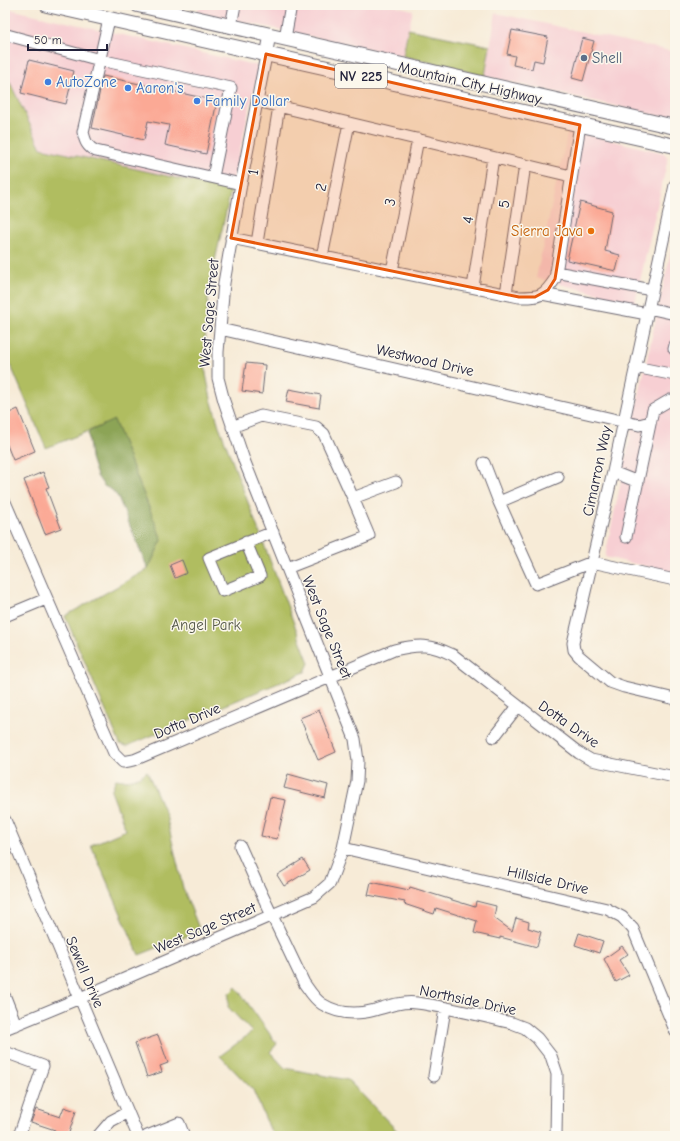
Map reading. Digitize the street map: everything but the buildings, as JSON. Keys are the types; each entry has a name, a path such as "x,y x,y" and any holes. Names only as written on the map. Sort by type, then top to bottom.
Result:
{"main road":[{"name":"Mountain City Highway","path":"47,5 675,146"},
{"name":"Mountain City Highway","path":"138,5 675,127"}],"street":[{"path":"232,26 236,5"},
{"path":"285,38 291,5"},
{"path":"109,19 82,132 85,141 90,148 96,151 241,184"},
{"path":"7,35 100,60 232,88 213,177"},
{"name":"West Sage Street","path":"5,1029 314,897 330,883 343,848 357,781 358,761 355,739 244,460 232,428 218,378 218,352 224,283 241,184 270,35"},
{"path":"257,101 571,176"},
{"name":"1","path":"257,243 279,106"},
{"name":"2","path":"322,256 349,123"},
{"path":"231,238 519,297 535,297 548,290 555,278 580,125"},
{"name":"3","path":"392,271 418,140"},
{"name":"4","path":"473,287 493,158"},
{"name":"5","path":"506,294 525,165"},
{"name":"Cimarron Way","path":"675,186 613,472 573,643 574,650 610,682 624,687 675,698"},
{"path":"556,272 652,290"},
{"path":"542,294 675,314"},
{"name":"Westwood Drive","path":"220,328 639,425 650,422"},
{"path":"635,366 675,376"},
{"path":"626,537 653,410 670,400"},
{"path":"232,428 261,416 316,427 324,434 369,536 287,568"},
{"path":"484,463 536,584 592,562 675,580"},
{"path":"613,472 638,482"},
{"path":"500,502 558,477"},
{"path":"353,498 396,482"},
{"name":"Dotta Drive","path":"5,502 114,753 123,762 134,760 394,650 408,646 428,646 439,648 453,655 579,753 591,760 675,777"},
{"path":"246,542 260,576 223,591 209,558 246,542 272,532"},
{"path":"5,616 46,599"},
{"name":"Dotta Drive","path":"494,737 518,706"},
{"name":"Sewell Drive","path":"5,820 138,1136"},
{"name":"Northside Drive","path":"240,846 304,983 313,996 322,1004 352,1014 394,1004 415,1002 512,1023 525,1028 537,1038 551,1056 557,1074 556,1136"},
{"name":"Hillside Drive","path":"343,848 607,909 622,917 633,929 675,1030"},
{"path":"5,997 16,1025"},
{"path":"434,1076 445,1009"},
{"path":"5,1052 43,1066 19,1136"},
{"path":"98,1136 111,1121 128,1112"},
{"path":"147,1136 179,1123 184,1136"}],"highlighted area":[{"path":"266,54 580,125 555,279 548,290 535,297 519,297 231,238"}],"shaded area":[{"path":"200,5 392,5 413,10 403,56 197,12"},
{"path":"5,8 259,66 231,190 41,148 5,72"},
{"path":"496,13 675,52 675,114 668,118 485,76"},
{"path":"568,130 664,153 668,158 635,303 536,278"},
{"path":"675,233 675,573 605,557"}],"green space":[{"path":"408,29 490,46 485,76 403,56"},
{"name":"Angel Park","path":"5,72 41,148 231,190 209,287 204,350 206,374 211,399 219,426 309,663 305,672 127,746 120,744 65,616 148,569 162,540 114,421 46,448 5,352 5,269 9,253 5,239"},
{"path":"114,420 162,540 148,569 118,497 112,490 104,486 97,476 91,458 88,432"},
{"path":"147,771 166,815 183,888 200,931 139,955 91,845 126,830 111,791 116,779 132,779"},
{"path":"236,987 277,1044 270,1052 285,1068 348,1080 402,1136 273,1136 253,1090 220,1056 252,1032 228,1007 229,994"}],"place":[{"name":"Shell","path":"584,58"},
{"name":"AutoZone","path":"48,82"},
{"name":"Aaron's","path":"128,88"},
{"name":"Family Dollar","path":"197,101"},
{"name":"Sierra Java","path":"591,231"}]}
